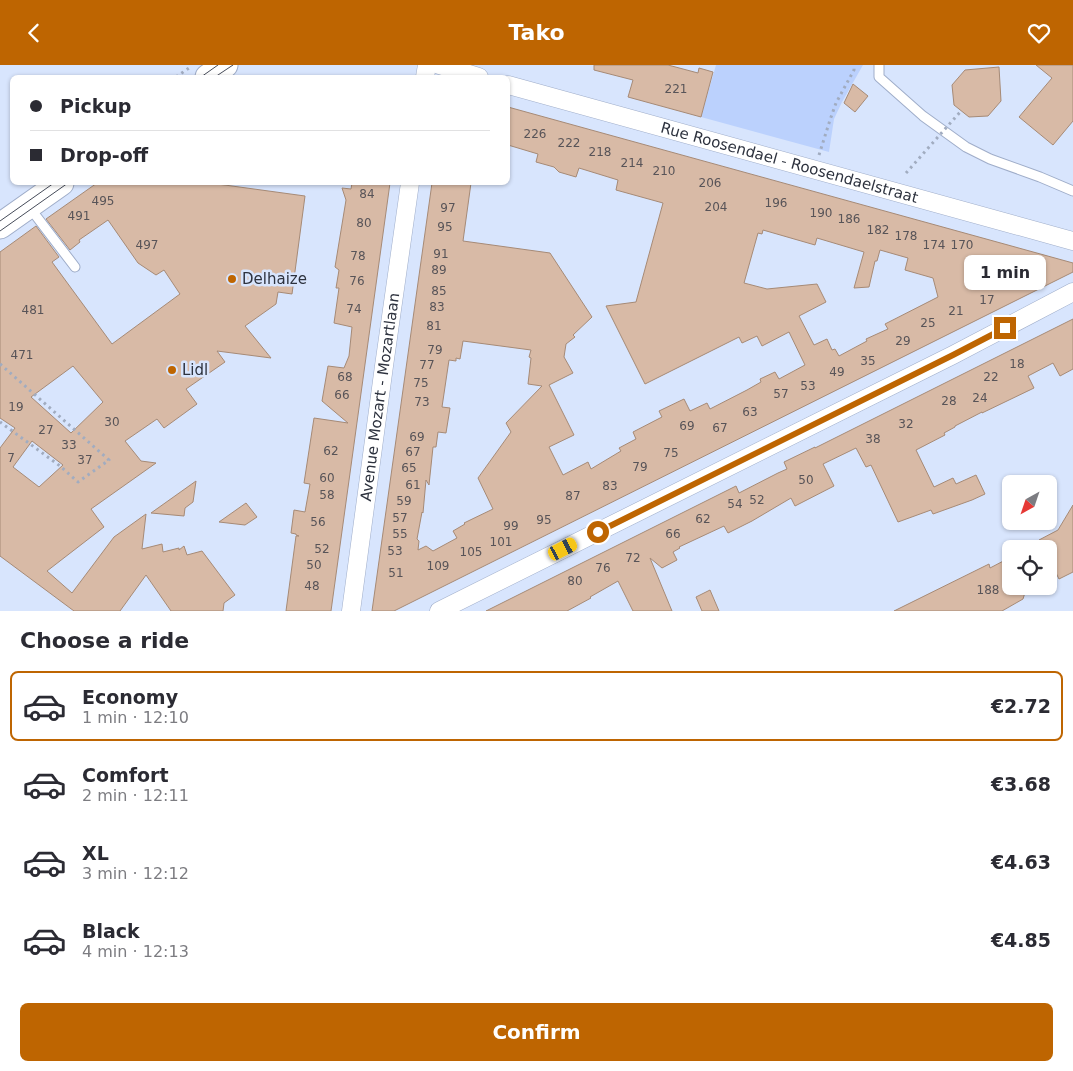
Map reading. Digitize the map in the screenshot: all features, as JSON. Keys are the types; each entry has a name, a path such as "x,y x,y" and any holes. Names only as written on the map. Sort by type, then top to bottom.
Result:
{"main road":[{"path":"211,75 225,65"},
{"path":"0,226 58,185"}],"street":[{"path":"439,65 473,75"},
{"name":"Rue Roosendael - Roosendaelstraat","path":"510,86 1073,241"},
{"name":"Avenue Mozart - Mozartlaan","path":"351,611 410,185"},
{"path":"440,611 944,359 1073,292"}],"lane":[{"path":"879,65 879,77 923,115 966,147 990,159 1073,191"},
{"path":"29,205 75,267"}],"path":[{"path":"179,75 194,65"},
{"path":"815,170 830,119 836,103 854,70 854,65"},
{"path":"906,173 961,111"},
{"path":"0,364 109,460 78,482 60,466 0,421"}],"shaded area":[{"path":"716,65 863,65 834,119 829,152 701,117"}],"building":[{"path":"594,65 668,65 698,73 699,68 713,72 701,117 628,97 633,80 594,70"},
{"path":"1036,65 1073,65 1073,121 1053,145 1019,117 1052,78"},
{"path":"999,67 1001,101 988,116 969,117 954,105 952,85 965,70"},
{"path":"853,84 868,96 855,112 844,103"},
{"path":"510,108 1073,263 1073,272 394,611 372,611 432,185 471,185 463,241 550,253 592,317 573,335 575,337 566,344 564,357 573,373 549,385 574,435 549,447 563,475 588,462 591,469 621,451 619,448 636,439 633,432 662,417 659,411 684,399 690,411 707,403 710,409 747,390 761,382 760,379 775,372 779,379 805,365 789,332 762,346 757,336 742,343 739,337 645,384 606,306 636,302 663,203 616,190 618,180 579,168 576,177 559,172 554,167 536,162 538,154 510,146","holes":["763,230 815,245 817,238 864,252 854,288 869,287 875,261 877,261 880,250 908,258 905,270 933,278 938,297 885,324 888,329 866,339 867,341 839,356 835,349 832,350 827,339 814,345 799,316 826,302 817,284 767,289 744,283 758,233 762,234","463,341 531,350 528,384 542,386 506,423 511,432 478,478 493,509 464,523 453,531 457,538 433,551 426,546 418,550 419,541 417,539 423,513 426,480 429,485 433,447 436,447 438,432 446,433 450,408 442,407 449,360 456,361 456,358 460,359"]},
{"path":"94,185 225,185 305,196 292,294 278,292 276,304 245,326 271,358 217,351 225,362 186,389 197,404 164,428 157,419 125,441 141,461 156,463 91,509 104,527 47,571 72,593 114,537 146,514 142,549 162,544 163,552 179,548 179,550 184,546 187,555 202,551 235,595 224,603 223,611 171,611 146,575 120,611 74,611 0,556 0,448 15,428 0,418 0,252 36,226 59,257 52,262 112,344 180,294 164,270 156,275 138,263 108,220 79,240 80,242 70,250 46,219","holes":["73,366 103,402 71,433 31,397","32,441 63,465 39,487 13,467"]},
{"path":"352,185 390,185 331,611 286,611 296,536 299,536 291,533 294,510 305,512 310,484 304,483 314,418 348,423 322,401 328,366 344,368 349,356 352,327 334,323 339,288 336,288 339,270 335,267 346,200 342,188 351,189"},
{"path":"1073,319 1073,369 1060,376 1053,363 1028,376 1034,388 955,426 944,433 945,435 916,450 934,487 953,478 956,484 976,475 985,494 933,514 931,510 898,522 871,465 866,467 856,448 823,464 834,486 795,506 791,498 728,533 724,526 679,547 673,552 677,560 662,568 650,558 672,611 633,611 618,581 567,611 486,611 736,486 739,493 787,469 784,462"},
{"path":"196,481 193,502 185,508 184,516 151,513"},
{"path":"246,503 257,517 245,525 219,522"},
{"path":"1073,505 1073,572 1059,579 1057,575 1057,540 1039,540 1058,530"},
{"path":"1002,562 1002,595 1024,595 1023,599 1002,611 894,611 989,564 990,568"},
{"path":"710,590 719,611 702,611 696,597"}],"tram line":[{"path":"204,75 218,65"},
{"path":"218,75 233,65"},
{"path":"0,221 51,185"},
{"path":"0,231 65,185"}],"place":[{"name":"Delhaize","path":"232,279"},
{"name":"Lidl","path":"172,370"}],"route":[{"path":"598,532 1005,328"}]}
